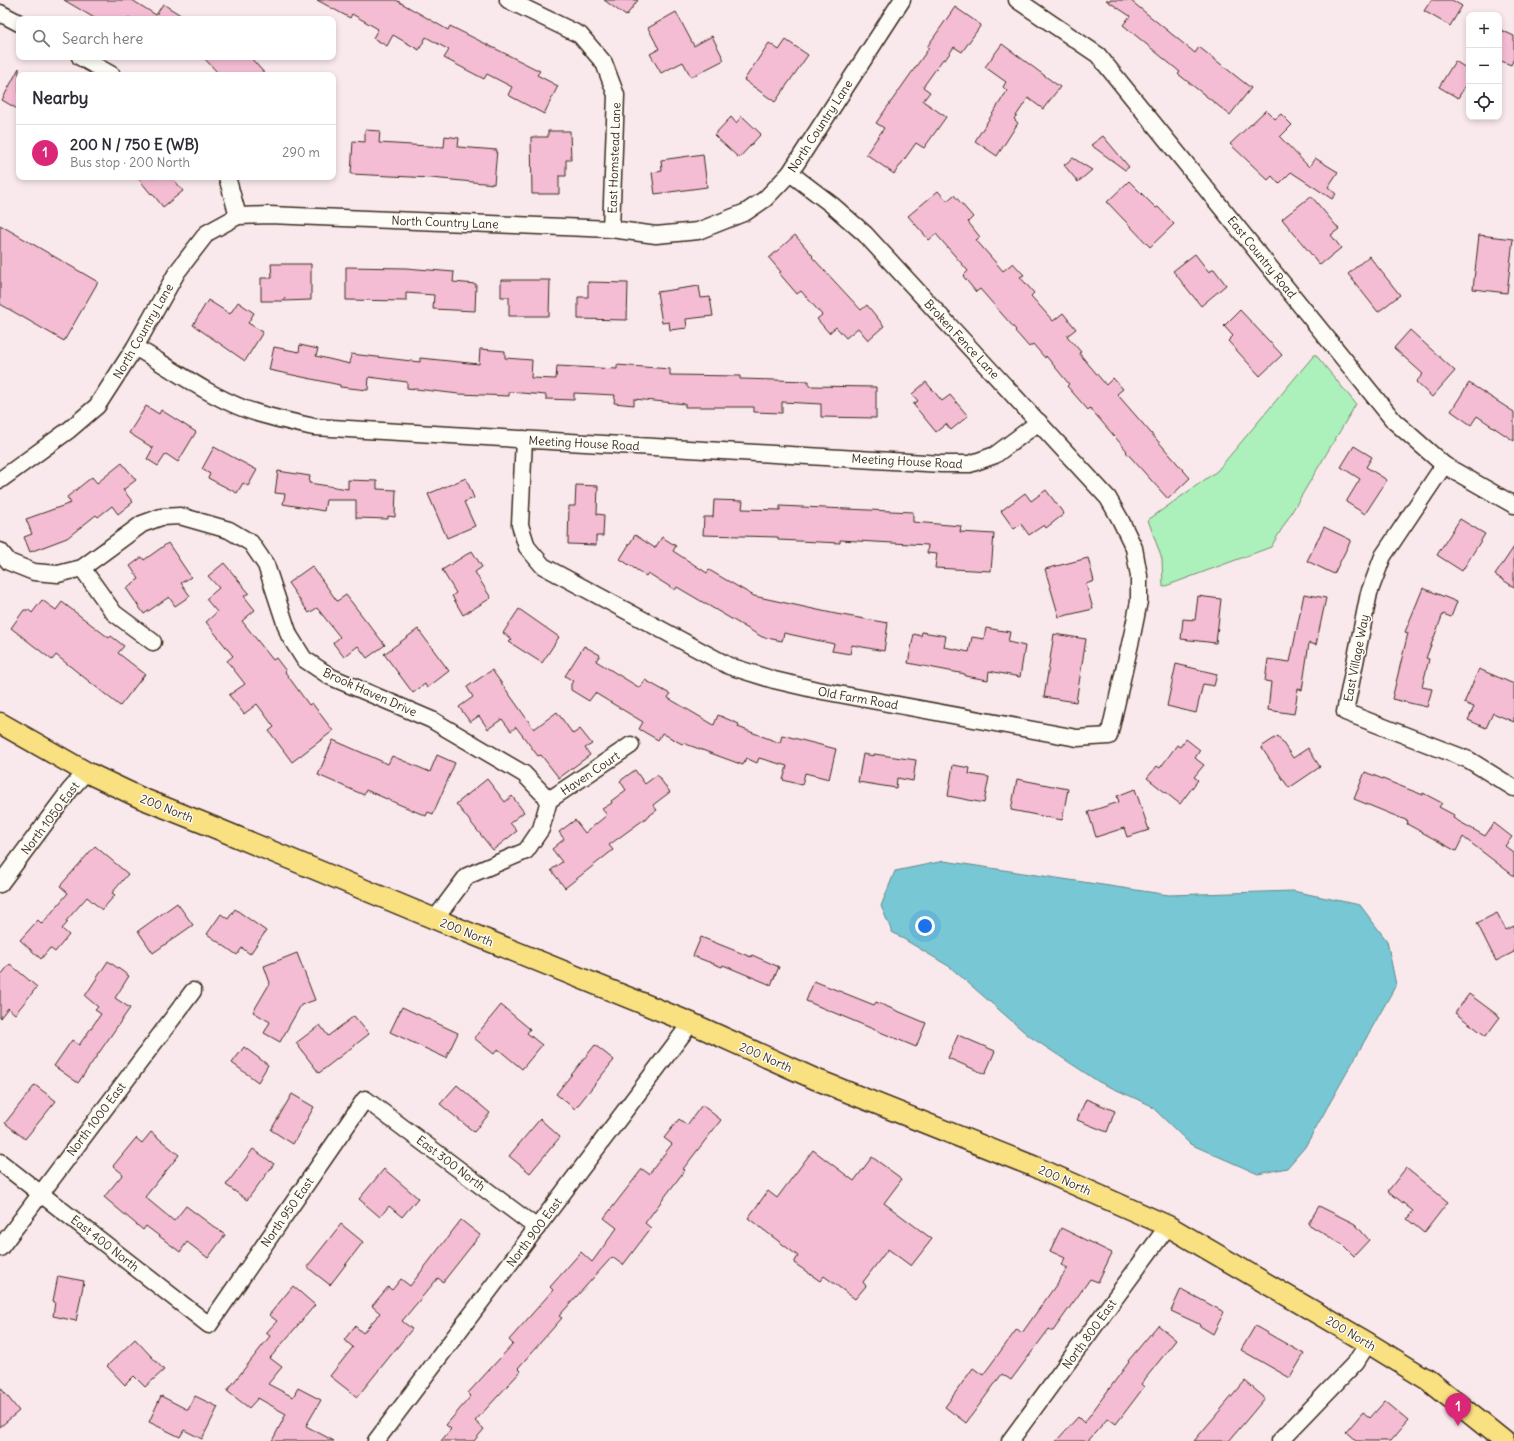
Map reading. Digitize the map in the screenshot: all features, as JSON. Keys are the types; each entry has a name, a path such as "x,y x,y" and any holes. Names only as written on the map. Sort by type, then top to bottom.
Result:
{"main road":[{"name":"200 North","path":"0,723 86,772 141,798 436,920 691,1023 815,1079 1033,1166 1168,1226 1368,1343 1428,1380 1504,1441"}],"street":[{"name":"East Homstead Lane","path":"508,0 580,34 604,63 616,95 611,229"},
{"name":"North Country Lane","path":"0,480 69,430 97,406 135,347 177,272 196,246 207,233 238,216 268,215 611,229 656,235 698,231 746,212 765,199 790,173 902,0"},
{"name":"East Country Road","path":"1018,0 1098,55 1394,421 1444,464 1514,505"},
{"path":"0,13 16,21"},
{"path":"85,60 107,72"},
{"name":"Broken Fence Lane","path":"790,173 832,205 865,234 1108,498 1120,519"},
{"path":"228,180 238,216"},
{"name":"Meeting House Road","path":"135,347 214,394 245,409 276,419 314,427 942,464 970,464 996,454 1039,422"},
{"name":"Old Farm Road","path":"524,439 520,524 527,547 544,566 729,666 774,680 816,690 1076,738 1109,736 1133,631 1140,576 1134,548 1120,519"},
{"name":"East Village Way","path":"1444,464 1383,556 1369,593 1345,712 1468,760 1514,788"},
{"name":"Brook Haven Drive","path":"0,551 9,562 34,572 58,574 82,568 142,524 161,517 180,516 229,530 251,543 266,565 289,635 304,659 331,677 432,720 524,774 550,800"},
{"path":"82,568 114,613 153,642"},
{"name":"Haven Court","path":"550,800 632,745"},
{"name":"North 1050 East","path":"0,884 70,790 86,772"},
{"path":"436,920 467,876 526,851 541,829 550,800"},
{"name":"North 1000 East","path":"0,1248 193,991"},
{"name":"North 900 East","path":"376,1441 691,1023"},
{"name":"East 300 North","path":"365,1099 537,1228"},
{"name":"North 950 East","path":"209,1325 365,1099"},
{"name":"East 400 North","path":"0,1162 209,1325"},
{"name":"North 800 East","path":"1010,1441 1168,1226"},
{"path":"1280,1441 1356,1362 1368,1343"}],"green space":[{"path":"1315,354 1356,404 1271,547 1163,587 1162,559 1148,520 1217,471"}],"water":[{"path":"944,861 1169,895 1293,891 1360,905 1387,941 1396,985 1305,1147 1287,1168 1258,1174 1190,1144 1150,1105 1099,1082 1029,1036 950,967 892,932 881,906 895,871"}],"building":[{"path":"64,0 132,0 156,15 163,4 182,16 91,16"},
{"path":"317,0 396,0 448,30 450,26 540,71 537,75 558,86 544,114 508,95 512,87 487,74 484,79 444,58 449,50 426,37 419,50 393,35 387,46 373,38 378,29 352,14 350,18"},
{"path":"604,0 638,0 626,16"},
{"path":"1106,0 1130,0 1195,53 1199,47 1251,88 1230,115 1178,74 1180,72 1123,25 1130,16"},
{"path":"1431,0 1452,0 1462,6 1450,26 1424,11"},
{"path":"955,7 981,25 962,52 954,47 945,60 943,59 923,87 930,92 923,101 946,117 924,148 916,143 894,174 866,154 884,128 876,123 929,48 927,47"},
{"path":"676,12 694,46 712,36 724,60 691,77 683,62 661,73 650,54 659,49 648,28"},
{"path":"1502,30 1514,36 1514,58 1511,65 1502,61"},
{"path":"786,40 808,55 775,102 744,80 769,43 779,50"},
{"path":"1002,44 1060,87 1043,109 1028,98 1014,119 1018,123 997,156 975,141 1007,91 1003,87 1006,82 985,67"},
{"path":"206,60 253,60 263,72 217,72"},
{"path":"1455,61 1466,68 1466,85 1458,98 1439,87"},
{"path":"16,74 16,108 2,100"},
{"path":"1266,110 1275,119 1281,114 1292,125 1280,137 1309,167 1315,158 1338,172 1328,187 1336,194 1332,199 1291,172 1279,184 1272,176 1268,180 1230,144"},
{"path":"742,116 761,134 739,158 714,135 731,117 736,123"},
{"path":"365,130 380,131 379,143 444,147 445,136 459,138 458,147 497,150 494,184 431,178 351,174 353,141 365,142"},
{"path":"548,131 570,131 571,160 566,160 566,176 559,176 559,194 532,194 531,137 548,137"},
{"path":"1103,136 1129,167 1125,170 1091,145"},
{"path":"703,154 707,187 655,194 652,173 662,171 661,160"},
{"path":"1073,158 1092,170 1078,182 1064,165"},
{"path":"139,180 174,180 183,191 163,207 152,193 151,194"},
{"path":"1129,181 1156,208 1158,207 1174,224 1150,247 1107,202"},
{"path":"938,191 947,201 954,195 973,217 968,222 980,237 976,240 1003,271 1013,263 1024,275 1020,277 1034,293 1031,296 1053,321 1063,313 1076,329 1067,336 1081,352 1079,353 1106,385 1113,378 1123,389 1117,394 1190,478 1168,499 1126,452 1127,451 1090,408 1088,410 1067,386 1069,384 1046,356 1045,358 1033,344 1029,347 980,289 976,292 963,276 968,271 936,234 929,240 908,216"},
{"path":"1311,196 1339,229 1331,235 1341,248 1320,265 1282,219"},
{"path":"0,225 98,282 64,341 0,304"},
{"path":"795,235 813,256 812,257 861,310 867,305 884,326 868,340 858,328 846,338 836,327 829,333 817,319 822,315 801,291 797,294 779,273 781,272 769,258"},
{"path":"1479,235 1513,239 1507,293 1473,289"},
{"path":"1195,254 1209,272 1214,269 1226,285 1201,306 1173,271"},
{"path":"1369,256 1400,295 1378,312 1348,274"},
{"path":"271,264 311,264 311,300 284,301 285,298 283,301 261,301 261,278 272,278"},
{"path":"346,267 406,268 454,272 453,282 476,284 475,311 433,309 434,295 406,293 406,301 346,300"},
{"path":"501,280 550,280 549,316 509,316 509,297 501,297"},
{"path":"588,282 628,283 627,320 578,319 578,297 588,297"},
{"path":"699,286 701,298 710,297 713,316 686,319 687,328 670,330 669,322 662,323 657,292"},
{"path":"208,300 230,314 238,302 254,313 248,323 263,332 245,361 193,325"},
{"path":"1240,310 1282,355 1260,376 1228,341 1233,336 1224,326"},
{"path":"1410,330 1455,371 1432,397 1416,382 1423,374 1394,348"},
{"path":"300,345 318,349 316,356 350,364 351,354 420,362 420,358 479,364 480,349 505,351 505,358 532,360 531,378 556,379 557,366 617,369 617,365 670,369 670,375 740,376 740,379 809,381 809,386 876,387 876,418 821,417 821,404 782,402 782,413 754,412 754,407 685,407 685,404 634,399 634,405 614,403 615,395 574,393 574,400 546,399 546,395 509,392 509,396 459,394 407,388 407,382 369,377 368,390 340,387 340,385 269,370 274,347 299,352"},
{"path":"926,382 942,401 950,395 968,416 951,430 946,424 936,432 913,404 918,401 912,394"},
{"path":"1469,383 1514,412 1514,441 1477,416 1471,425 1451,411"},
{"path":"146,406 159,414 161,410 196,432 178,462 166,454 158,466 147,459 153,448 129,433"},
{"path":"1354,446 1372,457 1366,467 1387,480 1365,514 1346,502 1360,479 1341,467"},
{"path":"214,447 257,470 248,486 243,483 237,493 208,478 210,474 202,469"},
{"path":"122,463 136,480 123,490 133,502 118,514 112,506 98,517 96,515 67,538 30,552 24,537 32,534 26,519 71,503 67,497 92,477 97,483"},
{"path":"278,471 310,476 309,483 348,489 348,480 377,481 377,489 396,490 395,517 388,516 388,519 356,518 356,500 326,500 324,511 283,504 285,494 275,493"},
{"path":"466,478 474,498 464,502 475,526 447,538 428,494"},
{"path":"576,485 598,486 597,514 604,515 603,536 596,536 596,545 568,544 569,506 575,506"},
{"path":"1046,490 1064,514 1046,528 1044,525 1029,535 1021,524 1014,529 1001,511 1025,493 1031,501"},
{"path":"714,500 743,501 742,509 780,510 780,506 913,512 913,522 961,526 960,532 994,534 991,571 935,568 937,554 927,553 928,545 840,540 840,543 778,540 778,537 703,535 704,517 713,517"},
{"path":"1460,519 1485,534 1462,571 1437,555"},
{"path":"1324,527 1351,540 1334,574 1307,561"},
{"path":"635,535 655,548 662,537 676,546 673,551 707,573 709,570 754,596 836,614 888,623 884,651 852,645 850,654 832,651 834,644 784,633 782,641 762,637 677,587 675,590 648,573 646,576 620,559"},
{"path":"168,543 191,577 181,583 190,596 175,606 169,597 144,614 126,588 139,579 130,566 142,557 144,560"},
{"path":"1514,547 1514,587 1495,575"},
{"path":"472,551 482,567 475,572 491,598 463,615 452,596 456,593 442,570"},
{"path":"1088,558 1094,581 1086,584 1093,609 1059,617 1045,569"},
{"path":"224,563 249,593 244,596 255,610 242,621 273,660 276,658 309,705 312,703 333,731 292,762 269,731 274,727 257,704 244,714 229,695 245,684 227,661 233,656 206,622 217,612 206,599 219,588 208,576"},
{"path":"312,566 337,601 346,595 385,645 367,658 358,646 344,657 333,643 340,637 317,608 309,613 288,583"},
{"path":"1423,588 1457,602 1451,617 1443,614 1426,658 1429,659 1422,687 1432,689 1427,707 1392,699 1408,633 1405,632"},
{"path":"1304,594 1326,598 1316,645 1309,643 1302,690 1298,689 1294,714 1268,710 1271,682 1265,681 1268,659 1290,662"},
{"path":"1198,596 1221,599 1216,643 1181,639 1183,619 1195,620"},
{"path":"42,600 56,610 62,602 109,638 111,636 124,646 118,653 145,674 120,706 56,655 52,660 11,628 24,610 29,610 32,613"},
{"path":"519,609 559,637 542,663 509,642 512,639 503,633"},
{"path":"986,628 1010,632 1008,642 1025,646 1020,677 989,671 988,680 908,663 914,634 921,636 922,632 946,636 944,647 969,652 972,637 984,639"},
{"path":"418,629 449,671 427,688 425,684 413,693 384,654"},
{"path":"1054,634 1086,639 1076,702 1044,697"},
{"path":"584,646 600,655 596,661 640,688 645,680 670,694 668,698 714,725 718,715 739,724 738,727 780,743 782,735 836,749 829,779 805,773 802,785 783,780 787,766 759,758 757,763 746,758 743,765 683,743 682,744 662,733 658,740 639,729 643,722 595,693 589,701 571,690 571,684 573,681 565,676"},
{"path":"1176,664 1217,674 1214,686 1203,684 1196,713 1167,706"},
{"path":"1479,669 1514,684 1514,722 1493,713 1486,728 1468,720 1474,707 1464,703"},
{"path":"492,670 534,729 557,712 573,734 580,729 592,744 585,748 590,755 559,778 541,755 538,756 516,727 511,731 502,719 488,729 479,716 470,722 459,707 473,697 467,687"},
{"path":"1278,736 1293,758 1308,748 1320,767 1289,788 1261,747"},
{"path":"1186,739 1200,750 1195,758 1204,765 1194,777 1198,780 1180,804 1147,778 1157,766 1160,768 1177,745 1180,747"},
{"path":"333,740 388,764 392,756 430,772 437,755 455,763 433,814 428,812 426,816 366,790 364,795 318,775"},
{"path":"863,754 874,756 874,754 916,760 913,781 897,778 896,788 858,782"},
{"path":"953,765 970,768 969,774 989,777 984,803 948,796"},
{"path":"635,770 645,784 657,775 670,792 653,805 657,810 609,845 613,850 565,888 551,870 562,862 552,849 564,839 559,832 575,820 585,833 607,815 602,809 612,803 611,801 626,790 620,781"},
{"path":"1365,772 1423,795 1423,793 1442,803 1439,807 1454,815 1453,818 1485,836 1494,823 1512,837 1505,846 1514,853 1514,876 1463,837 1456,851 1407,824 1408,821 1354,799"},
{"path":"487,779 505,802 512,796 524,812 510,823 517,831 493,850 456,804"},
{"path":"1017,779 1068,789 1062,820 1011,810"},
{"path":"1135,789 1149,830 1127,837 1124,828 1096,837 1088,812 1119,802 1117,796"},
{"path":"95,846 128,874 112,893 115,895 102,910 87,897 66,921 68,922 62,929 69,935 55,952 50,948 41,959 20,940 38,920 42,924 68,893 60,886"},
{"path":"177,903 193,925 153,953 138,931"},
{"path":"235,909 266,931 250,954 242,948 237,955 207,934 221,914 228,919"},
{"path":"1497,913 1506,930 1514,926 1514,952 1496,961 1477,923"},
{"path":"701,937 751,957 752,955 779,967 771,985 723,965 722,967 693,956"},
{"path":"297,953 315,1000 301,1005 280,1042 264,1033 270,1022 253,1012 270,983 264,966"},
{"path":"108,961 129,976 115,998 130,1008 78,1083 54,1066 72,1040 79,1045 101,1014 95,1010 98,1007 85,996"},
{"path":"10,964 37,987 15,1014 8,1008 0,1018 0,976"},
{"path":"814,981 874,1005 876,1002 926,1023 916,1047 806,1001"},
{"path":"1469,994 1500,1017 1486,1036 1455,1013"},
{"path":"501,1005 530,1029 527,1033 542,1045 522,1069 498,1049 494,1054 474,1038"},
{"path":"402,1007 458,1033 446,1058 390,1032"},
{"path":"354,1016 369,1034 319,1073 296,1043 320,1025 328,1036"},
{"path":"958,1035 995,1051 985,1074 948,1058"},
{"path":"595,1045 614,1060 575,1109 556,1094"},
{"path":"244,1047 268,1065 258,1082 232,1063"},
{"path":"35,1085 56,1101 25,1139 5,1123"},
{"path":"457,1085 490,1113 474,1132 440,1104"},
{"path":"292,1094 314,1107 293,1144 271,1130"},
{"path":"1086,1099 1115,1111 1107,1132 1077,1120"},
{"path":"702,1105 721,1120 683,1169 685,1170 645,1223 651,1228 623,1265 612,1257 559,1316 562,1318 518,1368 521,1371 475,1421 484,1429 474,1441 441,1441 451,1429 446,1425 471,1396 468,1393 513,1344 509,1340 553,1290 550,1287 581,1252 592,1262 617,1228 604,1218 642,1169 649,1174 672,1144 664,1138 679,1119 687,1125"},
{"path":"540,1119 560,1137 530,1173 509,1156"},
{"path":"151,1132 179,1155 145,1197 174,1221 186,1206 225,1235 208,1258 187,1242 180,1252 146,1226 143,1230 104,1197 123,1174 113,1166 136,1138 142,1143"},
{"path":"253,1149 274,1164 247,1200 226,1185"},
{"path":"813,1150 854,1181 872,1157 902,1179 884,1203 932,1239 911,1266 888,1249 863,1282 866,1286 855,1299 824,1276 820,1281 794,1263 798,1256 748,1218 768,1191 777,1198"},
{"path":"1406,1168 1448,1202 1424,1233 1407,1219 1413,1211 1388,1191"},
{"path":"384,1169 418,1198 402,1217 389,1206 380,1217 359,1199"},
{"path":"1319,1206 1355,1224 1369,1240 1354,1256 1343,1245 1308,1224"},
{"path":"461,1220 480,1235 443,1282 438,1278 402,1321 412,1329 357,1397 330,1376 353,1347 344,1340 355,1326 363,1333 380,1313 372,1306 388,1287 392,1290 401,1279 410,1286"},
{"path":"341,1224 363,1242 330,1285 307,1267"},
{"path":"1061,1228 1112,1253 1098,1282 1090,1279 1053,1331 1049,1329 1011,1380 1002,1374 966,1423 945,1407 973,1368 983,1375 1017,1329 1022,1333 1068,1268 1061,1265 1065,1258 1050,1251"},
{"path":"58,1276 84,1281 76,1321 53,1316 55,1302 53,1301"},
{"path":"293,1286 315,1305 270,1358 282,1367 268,1384 293,1397 298,1388 321,1400 306,1426 334,1441 272,1441 286,1414 258,1398 249,1408 227,1391 270,1336 266,1333 277,1321 269,1315"},
{"path":"1181,1289 1224,1312 1213,1334 1199,1324 1171,1311"},
{"path":"1158,1325 1176,1340 1141,1384 1144,1387 1116,1424 1108,1418 1088,1441 1056,1441 1078,1417 1084,1423 1129,1362 1128,1361"},
{"path":"1255,1326 1304,1354 1290,1378 1241,1350"},
{"path":"135,1339 164,1370 145,1387 134,1376 125,1385 107,1366"},
{"path":"1245,1381 1265,1398 1229,1441 1194,1441"},
{"path":"0,1387 19,1411 0,1427"},
{"path":"161,1396 188,1410 195,1396 218,1407 202,1439 184,1430 180,1437 149,1422"},
{"path":"1385,1401 1408,1420 1390,1441 1356,1441 1346,1432 1363,1412 1370,1418"}],"place":[{"name":"200 N / 750 E (WB)","path":"1458,1426"}]}
